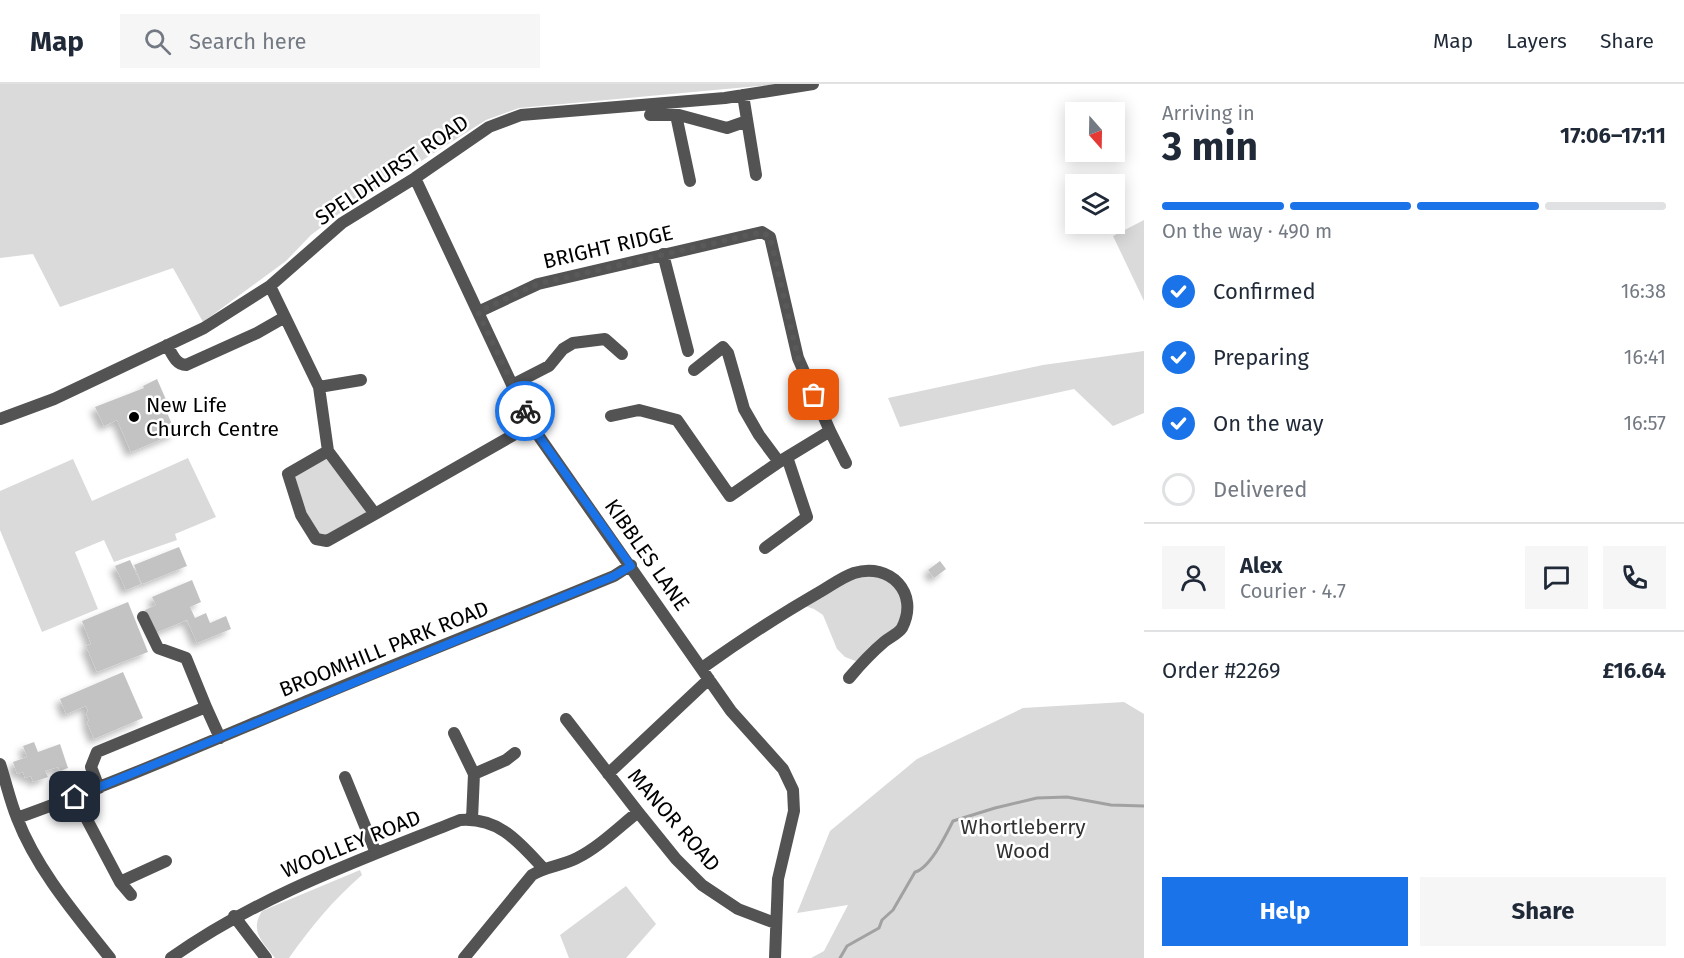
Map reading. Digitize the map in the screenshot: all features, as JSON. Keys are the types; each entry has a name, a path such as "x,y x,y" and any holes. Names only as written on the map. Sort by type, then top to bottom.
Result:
{"street":[{"name":"SPELDHURST ROAD","path":"0,419 54,399 204,328 270,286 342,223 415,178 489,128 521,115 743,95 813,84"},
{"path":"743,95 756,175"},
{"path":"650,115 676,115 727,128 747,121"},
{"path":"676,115 690,181"},
{"name":"KIBBLES LANE","path":"415,178 531,425 731,711 783,769 793,790 794,811 778,879 775,958"},
{"name":"BRIGHT RIDGE","path":"478,312 537,284 762,232 770,237 798,358 846,463"},
{"path":"663,254 688,351"},
{"path":"270,286 319,387 328,451 375,514"},
{"path":"167,345 176,361 181,365 186,365 257,333 285,317"},
{"path":"512,385 549,366 563,349 573,343 605,339 622,354"},
{"path":"694,370 723,347 728,353 744,409 759,435 783,459 807,517 765,548"},
{"path":"319,387 361,380"},
{"path":"611,416 639,410 677,420 730,496 783,459 830,431"},
{"path":"328,451 288,474 301,515 316,539 327,541 531,425"},
{"name":"BROOMHILL PARK ROAD","path":"17,818 99,788 614,576 631,566"},
{"path":"702,668 764,624 854,573 873,571 885,574 902,585 907,601 906,616 900,630 885,640 849,678"},
{"path":"143,617 158,648 186,658 220,738"},
{"name":"MANOR ROAD","path":"608,774 709,679"},
{"path":"99,788 91,767 97,752 206,707"},
{"name":"MANOR ROAD","path":"566,719 676,859 702,885 738,909 775,923"},
{"path":"454,733 474,774 472,819 497,825 517,840 543,868"},
{"path":"474,774 494,766 515,753"},
{"path":"0,766 17,818 33,850 72,910 110,958"},
{"path":"345,777 376,853"},
{"path":"75,797 120,882 132,895"},
{"path":"464,958 525,882 543,868 568,862 590,851 638,812"},
{"name":"WOOLLEY ROAD","path":"171,958 234,916 311,879 460,820 472,819"},
{"path":"120,882 166,861"},
{"path":"234,916 266,958"}],"green space":[{"path":"0,84 781,84 519,108 486,120 344,210 311,235 286,261 203,322 173,268 60,307 33,254 0,258"},
{"path":"1144,220 1144,301 1113,236 1125,234 1125,230"},
{"path":"1144,351 1144,413 1113,426 1074,389 900,427 888,398 1043,365"},
{"path":"328,451 375,514 327,541 316,539 288,474"},
{"path":"188,458 216,517 175,534 177,540 114,562 104,540 75,552 98,609 42,632 0,530 0,491 73,459 92,501"},
{"path":"873,571 902,585 907,616 861,663 845,657 837,649 823,615 799,604 854,573"},
{"name":"Whortleberry Wood","path":"1124,702 1144,714 1144,958 811,958 824,951 848,905 797,913 830,831 917,759 1023,708"},
{"path":"360,870 362,875 323,914 289,958 275,958 257,930 258,918 262,911"},
{"path":"626,886 656,924 626,958 569,958 560,935"}],"building":[{"name":"New Life Church Centre","path":"157,379 171,411 167,413 176,433 131,452 117,420 104,426 95,407 144,388 143,386"},
{"path":"179,547 187,566 142,584 134,565"},
{"path":"130,560 141,584 126,590 115,566"},
{"path":"940,561 946,569 934,578 928,570"},
{"path":"192,580 201,602 190,607 195,618 206,613 210,623 226,616 231,629 197,643 187,620 155,633 145,610 156,605 152,597"},
{"path":"128,602 148,652 97,672 86,646 91,644 82,621"},
{"path":"123,672 143,718 94,739 87,722 89,721 86,706 66,714 60,699"},
{"path":"34,742 38,752 60,744 68,768 60,771 58,767 45,771 48,777 33,782 31,776 25,778 23,772 17,774 13,762 27,757 23,746"}],"waterway":[{"path":"840,958 847,946 879,928 882,920 893,910 915,872 921,869 937,850 953,821 1037,798 1067,797 1111,805 1144,806"}],"way so far":[{"path":"525,411 478,312 537,284 762,232 770,237 798,358 814,395"}],"place":[{"name":"New Life Church Centre","path":"134,417"}],"route":[{"path":"75,797 614,576 631,566 531,425 525,411"}]}
